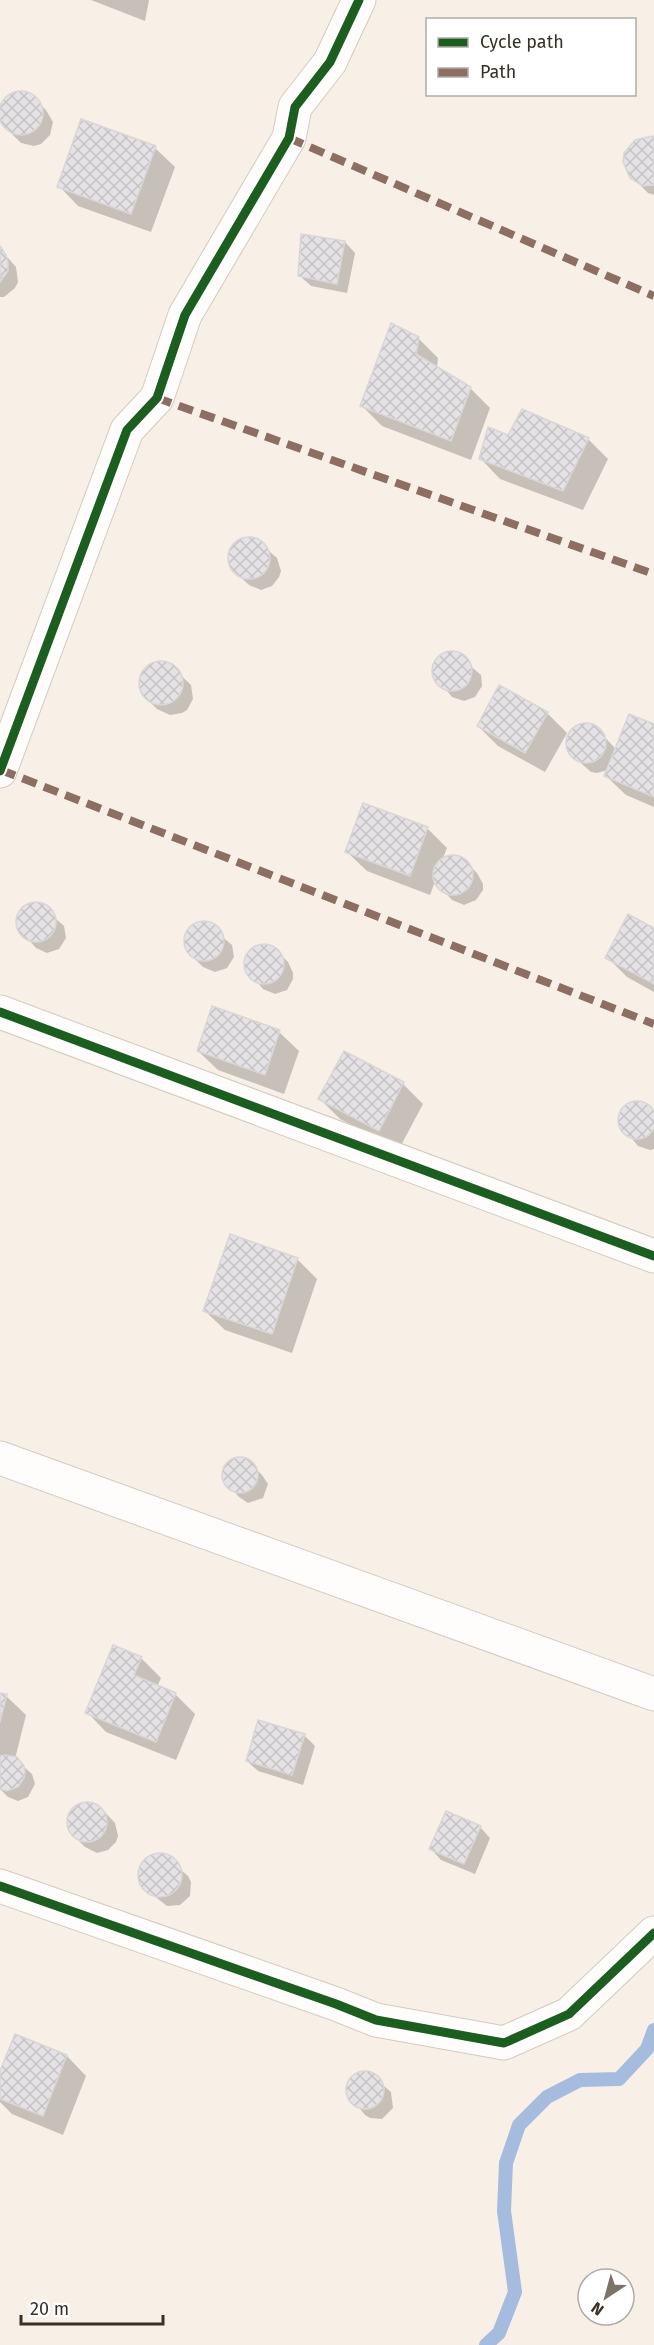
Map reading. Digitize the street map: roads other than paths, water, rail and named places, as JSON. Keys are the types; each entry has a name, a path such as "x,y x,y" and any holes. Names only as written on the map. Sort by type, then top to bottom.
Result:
{"street":[{"path":"0,771 127,430 157,398 185,315 289,138 295,107 330,63 359,0"},
{"path":"0,1012 654,1256"},
{"path":"0,1458 654,1694"},
{"path":"0,1886 376,2020 504,2043 569,2014 654,1934"}],"waterway":[{"path":"486,2345 499,2333 515,2292 504,2211 506,2163 519,2125 547,2097 580,2080 619,2079 647,2049 654,2030"}]}
